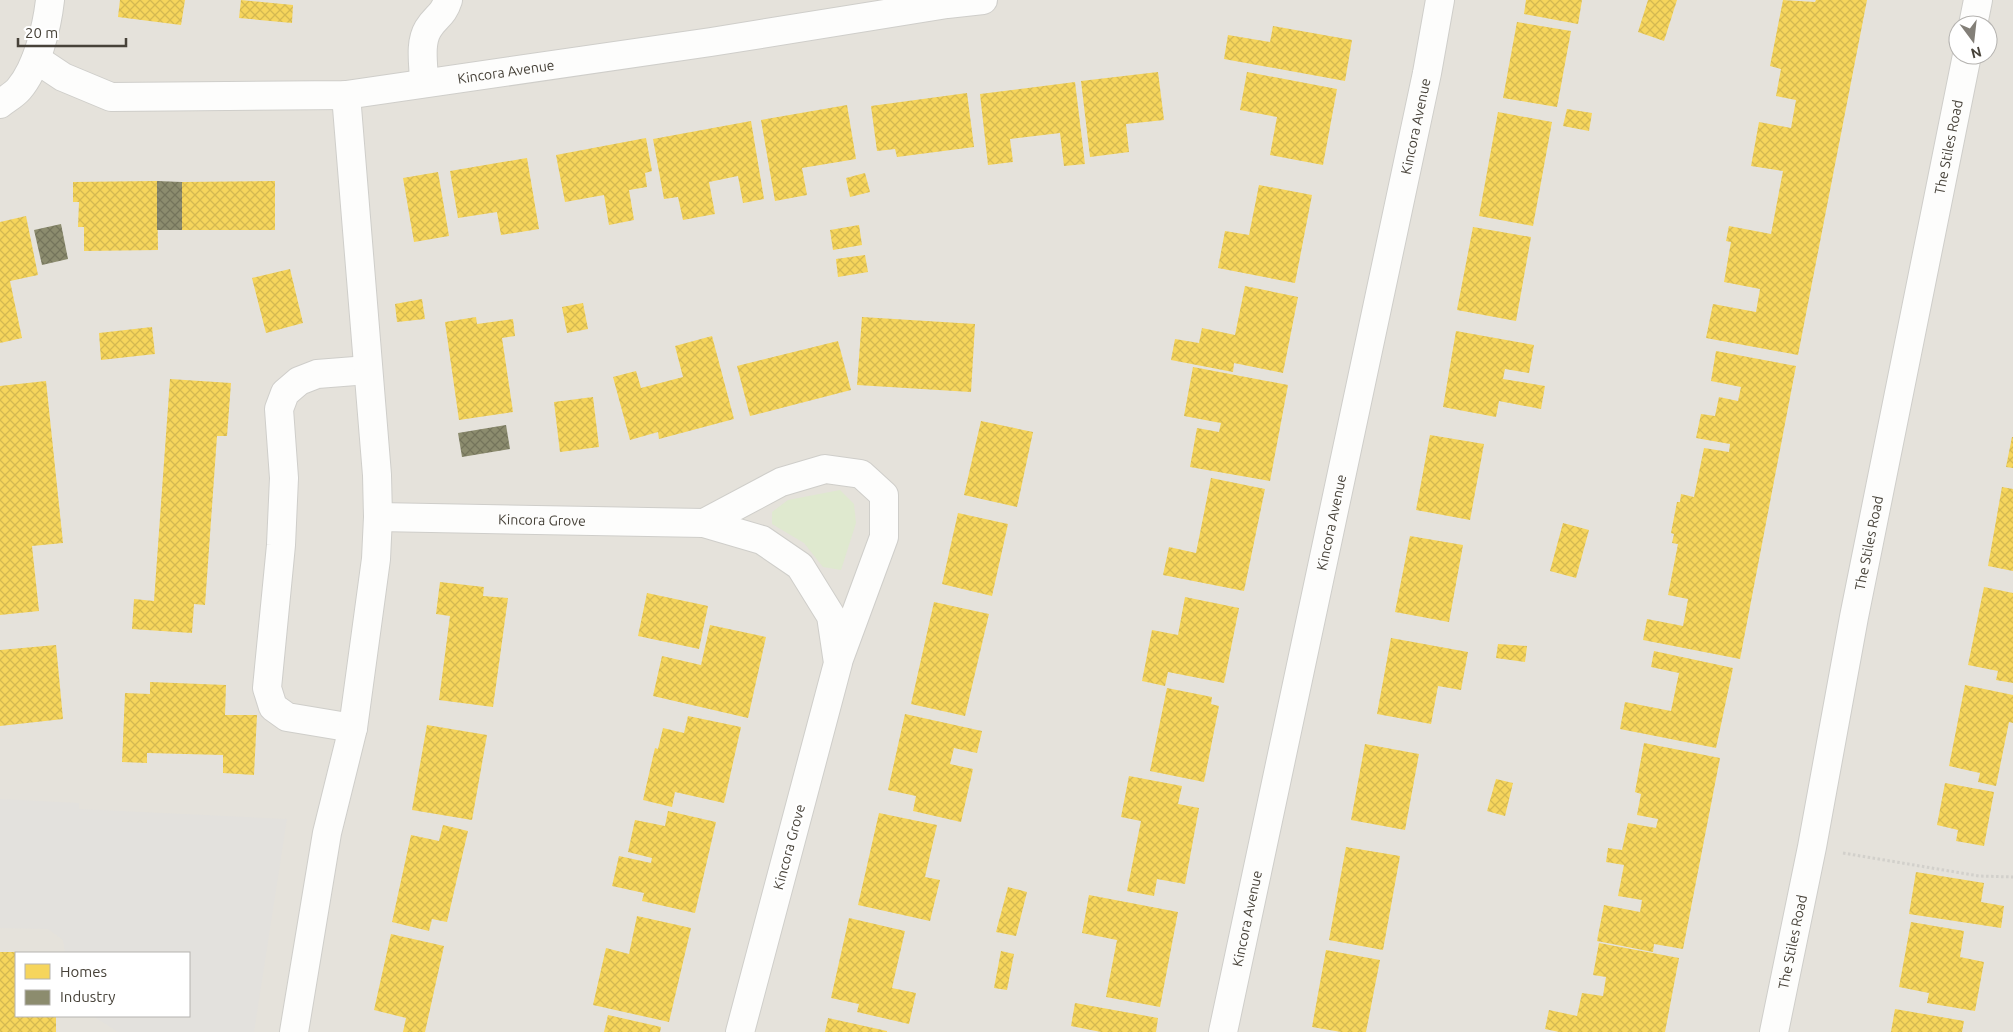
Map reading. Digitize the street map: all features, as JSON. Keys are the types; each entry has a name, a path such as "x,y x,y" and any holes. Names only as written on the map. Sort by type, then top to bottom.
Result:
{"street":[{"path":"0,104 19,89 36,59 47,21 50,0"},
{"path":"424,83 424,40 429,28 444,11 448,0"},
{"name":"Kincora Avenue","path":"36,59 63,77 111,97 346,95 983,0"},
{"path":"1975,15 1978,0"},
{"name":"Kincora Avenue","path":"1223,1032 1427,72 1433,4"},
{"name":"The Stiles Road","path":"1774,1032 1812,847 1854,617 1965,65"},
{"path":"294,1032 327,834 353,728 376,559 377,475 346,95"},
{"path":"353,728 287,717 273,707 267,688 281,545 284,478 279,409 285,393 299,381 317,374 368,370"},
{"name":"Kincora Grove","path":"704,523 781,482 825,469 862,474 884,495 884,537 838,663 740,1032"},
{"name":"Kincora Grove","path":"378,517 704,523 762,540 800,566 831,616 838,663"}],"path":[{"path":"1812,847 1952,872 1979,876 2013,877"}],"shaded area":[{"path":"0,0 2013,0 2013,1032 0,1032"},
{"path":"0,799 79,803 79,809 287,819 254,1032 118,1032 95,1017 190,1017 190,952 65,952 63,940 48,929 0,928"}],"green space":[{"path":"840,490 854,504 856,523 841,570 823,567 804,543 772,524 772,512 788,500"}],"building: Homes":[{"path":"120,0 185,0 181,25 118,17"},
{"path":"241,0 293,5 292,23 239,18"},
{"path":"1526,0 1582,0 1578,24 1524,14"},
{"path":"1648,0 1677,0 1664,41 1638,32"},
{"path":"1783,0 1815,2 1816,0 1867,0 1798,355 1706,338 1713,304 1756,312 1760,289 1724,282 1731,242 1726,241 1729,226 1771,234 1783,171 1751,166 1759,122 1791,128 1796,100 1776,96 1781,69 1770,66"},
{"path":"1517,22 1571,31 1557,107 1503,98"},
{"path":"1273,26 1352,40 1345,81 1224,59 1228,35 1270,42"},
{"path":"1158,72 1164,120 1126,124 1129,152 1090,157 1081,81"},
{"path":"1247,72 1337,89 1323,165 1270,155 1277,117 1240,110"},
{"path":"1075,82 1085,164 1064,166 1060,133 1010,139 1013,162 988,165 980,94"},
{"path":"967,93 974,147 897,157 895,149 877,151 871,106"},
{"path":"847,105 856,159 802,168 807,195 775,201 761,120"},
{"path":"1567,109 1592,113 1589,131 1563,126"},
{"path":"1498,112 1552,122 1533,226 1479,216"},
{"path":"751,121 764,199 743,203 738,176 709,182 715,214 683,220 678,197 664,199 653,139"},
{"path":"646,138 652,171 645,173 647,187 629,190 634,220 609,225 604,195 565,202 556,155"},
{"path":"527,158 539,229 501,235 497,212 458,218 450,171"},
{"path":"438,172 449,236 414,242 403,178"},
{"path":"865,173 870,192 850,197 846,178"},
{"path":"157,181 158,250 84,251 84,227 78,227 79,202 73,202 73,182"},
{"path":"275,181 275,230 182,230 182,182"},
{"path":"1259,185 1312,195 1295,283 1218,268 1225,231 1249,235"},
{"path":"26,216 38,275 10,281 22,338 0,343 0,222"},
{"path":"859,225 862,245 833,250 830,230"},
{"path":"1473,227 1531,237 1516,321 1457,310"},
{"path":"865,255 868,272 838,277 836,259"},
{"path":"290,269 303,323 266,333 252,278"},
{"path":"1245,286 1298,297 1283,373 1234,363 1233,372 1171,360 1175,339 1199,343 1202,328 1235,335"},
{"path":"422,299 425,319 397,322 395,304"},
{"path":"583,303 588,329 567,333 562,307"},
{"path":"476,317 477,324 513,319 515,336 502,338 513,412 459,420 445,322"},
{"path":"862,317 975,324 971,392 857,385"},
{"path":"152,327 155,354 101,360 99,333"},
{"path":"1456,331 1534,345 1529,373 1505,369 1503,379 1545,386 1541,409 1499,401 1496,417 1443,407"},
{"path":"712,336 734,419 659,439 658,432 630,440 613,377 636,371 641,388 683,377 675,346"},
{"path":"838,341 851,390 750,416 737,366"},
{"path":"1716,351 1796,366 1740,659 1643,640 1647,619 1683,626 1688,599 1668,595 1678,544 1672,543 1674,534 1671,533 1677,502 1680,502 1681,494 1694,497 1704,448 1729,452 1730,444 1696,438 1701,414 1715,416 1719,397 1738,401 1741,387 1711,381"},
{"path":"1193,367 1288,385 1270,481 1190,467 1197,428 1219,432 1221,423 1184,416"},
{"path":"170,379 231,383 227,436 217,436 205,605 194,604 192,633 132,629 134,599 154,601"},
{"path":"46,381 63,543 32,546 39,611 0,615 0,386"},
{"path":"593,397 599,447 560,452 554,402"},
{"path":"981,421 1033,432 1017,507 964,495"},
{"path":"1430,435 1484,444 1470,520 1416,510"},
{"path":"2013,437 2013,468 2006,467"},
{"path":"1211,478 1265,489 1244,591 1163,575 1169,547 1196,553"},
{"path":"2002,487 2013,489 2013,571 1988,566"},
{"path":"958,513 1008,524 992,596 942,584"},
{"path":"1563,523 1589,530 1576,578 1550,571"},
{"path":"1410,536 1463,545 1449,622 1395,612"},
{"path":"440,582 484,587 483,596 508,598 493,707 439,700 450,616 436,614"},
{"path":"1984,587 2013,593 2013,683 1996,680 1998,671 1968,665"},
{"path":"647,593 708,606 699,649 638,636"},
{"path":"1185,597 1239,608 1224,683 1168,672 1165,686 1142,681 1152,630 1178,635"},
{"path":"934,602 989,614 965,716 911,704"},
{"path":"710,625 766,637 748,718 653,696 662,656 701,665"},
{"path":"1391,638 1468,652 1461,690 1438,686 1431,724 1377,714"},
{"path":"1498,644 1527,646 1525,662 1496,658"},
{"path":"56,645 63,719 0,726 0,650"},
{"path":"1654,651 1733,668 1716,748 1620,729 1625,702 1671,711 1679,673 1651,667"},
{"path":"150,682 226,685 225,715 257,715 254,775 223,773 223,755 147,753 147,763 122,762 125,693 150,694"},
{"path":"1965,685 2013,695 2013,723 2009,722 1996,786 1978,782 1980,773 1949,766"},
{"path":"1167,688 1212,697 1211,704 1219,706 1204,782 1150,771"},
{"path":"905,714 982,731 977,753 954,748 950,764 973,769 961,822 913,811 916,796 888,790"},
{"path":"688,716 741,727 724,803 675,792 672,807 643,800 655,748 658,749 663,728 684,733"},
{"path":"427,725 487,735 472,820 412,810"},
{"path":"1644,743 1720,758 1683,949 1654,944 1653,952 1597,941 1604,905 1640,912 1642,900 1618,896 1624,865 1606,862 1608,848 1622,850 1628,823 1656,828 1658,819 1637,815 1641,794 1635,792"},
{"path":"1365,744 1419,754 1405,830 1351,820"},
{"path":"1129,776 1182,786 1178,804 1199,808 1185,884 1157,879 1154,896 1127,891 1141,821 1121,817"},
{"path":"1496,779 1513,783 1505,816 1487,811"},
{"path":"1945,783 1994,792 1984,846 1956,841 1958,830 1937,825"},
{"path":"668,811 716,822 695,913 642,901 644,893 612,886 619,856 651,863 652,858 628,852 635,820 665,826"},
{"path":"879,813 937,825 925,877 940,880 930,921 858,905"},
{"path":"443,825 468,831 447,922 432,919 429,931 392,922 411,835 439,841"},
{"path":"1346,847 1400,856 1383,950 1329,940"},
{"path":"1916,872 1984,883 1981,902 2004,906 2001,928 1909,914"},
{"path":"1008,887 1027,892 1016,936 996,932"},
{"path":"1089,895 1178,912 1160,1007 1106,997 1117,940 1082,933"},
{"path":"637,916 691,928 669,1022 593,1005 606,948 629,954"},
{"path":"849,918 905,931 892,988 916,993 909,1024 857,1012 859,1004 831,998"},
{"path":"1911,922 1964,931 1960,957 1984,962 1975,1011 1927,1003 1929,993 1899,987"},
{"path":"391,934 444,946 425,1032 403,1032 406,1018 374,1010"},
{"path":"1599,943 1679,958 1665,1032 1559,1032 1545,1029 1549,1010 1577,1016 1582,993 1603,996 1606,977 1593,975"},
{"path":"1326,950 1380,960 1366,1032 1341,1032 1312,1027"},
{"path":"1001,951 1014,954 1007,990 994,988"},
{"path":"0,952 15,952 15,1017 56,1017 56,1032 0,1032"},
{"path":"1075,1003 1158,1018 1156,1032 1101,1032 1071,1026"},
{"path":"1895,1009 1964,1021 1962,1032 1891,1032"},
{"path":"608,1015 661,1027 660,1032 604,1032"},
{"path":"828,1018 887,1031 887,1032 825,1032"}],"building: Industry":[{"path":"157,181 182,182 182,230 157,230"},
{"path":"61,224 68,259 42,265 34,230"},
{"path":"506,425 510,449 462,457 458,433"}]}
